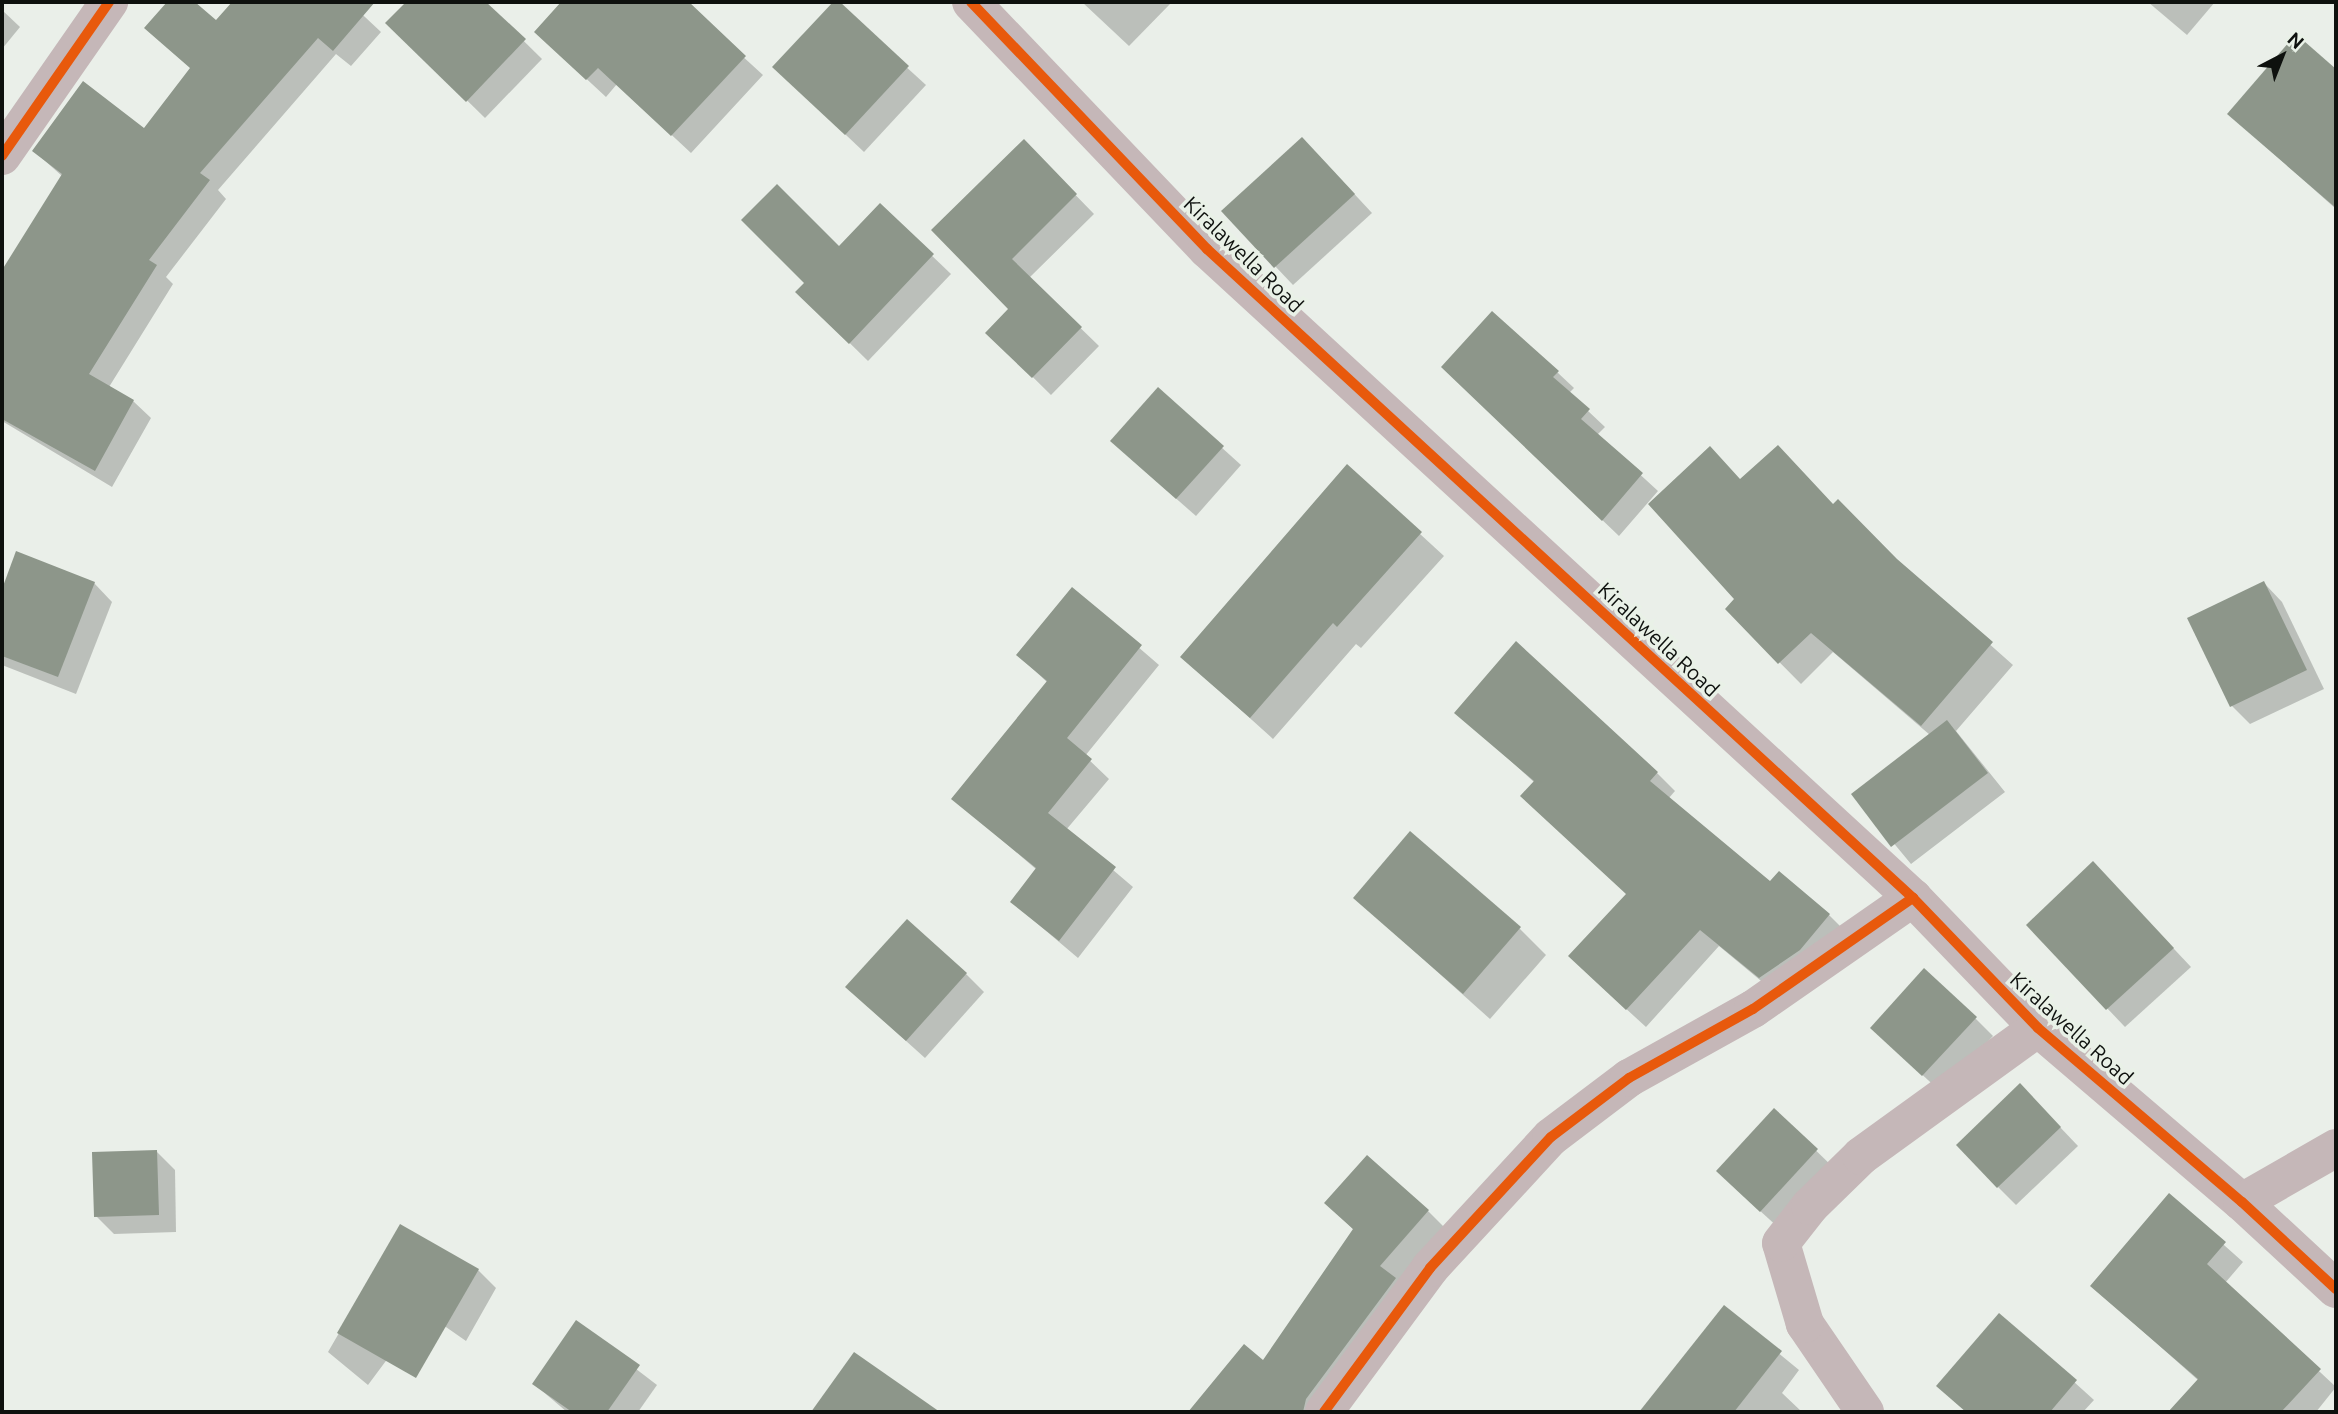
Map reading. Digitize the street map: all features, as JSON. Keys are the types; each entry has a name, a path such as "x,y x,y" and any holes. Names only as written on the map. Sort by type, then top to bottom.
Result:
{"street":[{"path":"2,156 109,2"},
{"name":"Kiralawella Road","path":"971,2 1207,249 1913,898 2038,1028 2242,1202 2336,1289"},
{"path":"1324,1412 1430,1268 1551,1137 1629,1078 1753,1009 1913,898"},
{"path":"1865,1412 1805,1324 1781,1243 1810,1206 1861,1156 2038,1028"},
{"path":"2242,1202 2336,1148"}],"building":[{"path":"167,2 195,2 216,20 232,2 375,2 333,51 318,38 200,173 210,180 149,260 157,265 89,374 134,400 95,471 2,419 2,270 62,174 32,151 83,81 144,128 190,68 144,28"},
{"path":"406,2 486,2 526,39 466,102 385,23"},
{"path":"561,2 689,2 746,56 671,136 598,68 586,80 534,32"},
{"path":"833,2 840,2 909,66 845,135 772,67"},
{"path":"2296,34 2336,69 2336,208 2227,114"},
{"path":"1302,137 1355,194 1274,268 1221,211"},
{"path":"1024,139 1077,194 1012,259 1082,327 1032,378 985,333 1008,309 931,230"},
{"path":"777,184 839,246 880,203 934,254 849,344 795,292 804,283 741,220"},
{"path":"1492,311 1559,371 1553,377 1590,409 1581,419 1643,473 1602,521 1441,367"},
{"path":"1158,387 1224,446 1176,499 1110,441"},
{"path":"1778,445 1833,504 1838,499 1897,559 1993,642 1921,726 1811,633 1778,664 1725,609 1734,599 1648,504 1710,446 1740,479"},
{"path":"1347,464 1422,532 1337,627 1333,623 1250,718 1180,657"},
{"path":"16,551 95,582 58,677 2,656 2,589"},
{"path":"2264,581 2307,670 2230,707 2187,618"},
{"path":"1072,587 1142,645 1067,738 1092,759 1048,813 1116,867 1059,941 1010,902 1036,868 951,799 1047,681 1016,655"},
{"path":"1516,641 1658,772 1650,781 1770,881 1779,871 1830,914 1800,950 1759,978 1700,930 1626,1010 1568,956 1626,894 1520,796 1534,781 1454,713"},
{"path":"1947,720 1988,773 1891,847 1851,794"},
{"path":"1410,831 1521,927 1463,994 1353,898"},
{"path":"2093,861 2174,948 2106,1010 2026,925"},
{"path":"907,919 967,973 906,1041 845,987"},
{"path":"1924,968 1977,1017 1922,1076 1870,1028"},
{"path":"2020,1083 2061,1127 1997,1188 1956,1145"},
{"path":"1774,1108 1818,1149 1760,1212 1716,1171"},
{"path":"157,1150 159,1215 94,1217 92,1152"},
{"path":"1367,1155 1429,1210 1380,1266 1396,1278 1306,1399 1303,1412 1188,1412 1244,1344 1263,1360 1353,1229 1324,1203"},
{"path":"2169,1193 2226,1242 2207,1264 2321,1369 2281,1412 2168,1412 2198,1379 2090,1286"},
{"path":"400,1224 479,1269 416,1378 337,1333"},
{"path":"1724,1305 1782,1351 1734,1412 1639,1412"},
{"path":"1999,1313 2077,1380 2050,1412 1966,1412 1936,1386"},
{"path":"576,1320 640,1365 607,1412 572,1412 532,1384"},
{"path":"854,1352 940,1412 811,1412"}],"cycle path":[{"path":"2,156 109,2"},
{"path":"971,2 1207,249 1913,898 2038,1028 2242,1202 2336,1289"},
{"path":"1324,1412 1430,1268 1551,1137 1629,1078 1753,1009 1913,898"}]}
